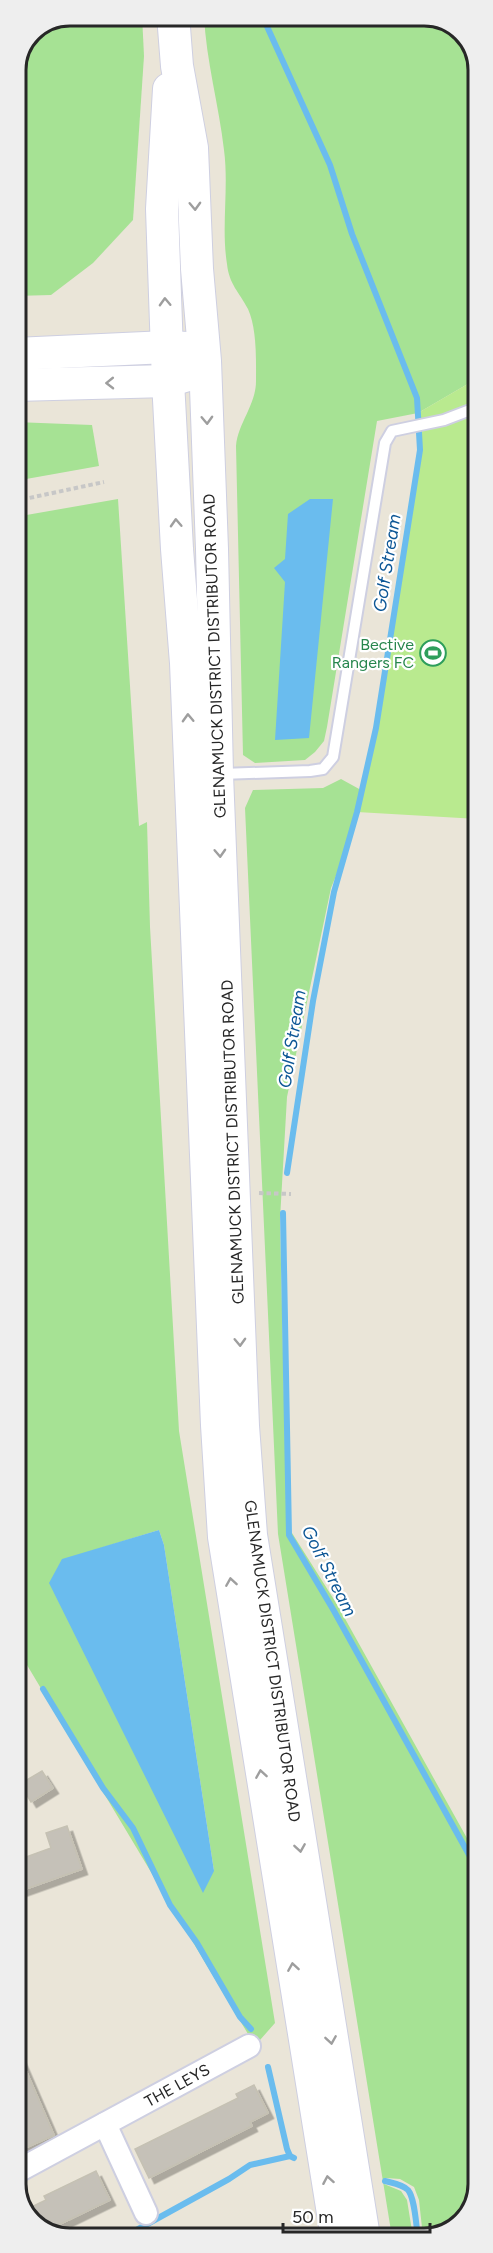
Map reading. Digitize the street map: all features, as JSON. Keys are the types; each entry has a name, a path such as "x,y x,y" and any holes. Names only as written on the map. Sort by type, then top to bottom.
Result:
{"main road":[{"name":"GLENAMUCK DISTRICT DISTRIBUTOR ROAD","path":"173,27 162,209 168,381 186,663 204,775 234,1194 243,1425 251,1535 362,2227"},
{"name":"GLENAMUCK DISTRICT DISTRIBUTOR ROAD","path":"173,27 177,66 192,148 197,269 205,361 212,549 204,775 217,1425 224,1537 336,2227"},
{"path":"25,353 167,346 189,348 205,361 189,375 168,381 25,385"}],"street":[{"name":"THE LEYS","path":"26,2166 249,2046"},
{"path":"105,2124 146,2213"}],"lane":[{"path":"204,775 310,771 323,769 333,757 385,443 392,431 444,420 467,411"}],"path":[{"path":"25,499 104,482"},
{"path":"234,1194 291,1194"}],"green space":[{"path":"142,25 144,56 133,220 93,263 51,295 25,296 26,61 38,38 61,26"},
{"path":"205,25 432,26 448,33 457,41 467,64 467,384 418,413 377,421 327,727 324,741 305,760 255,763 243,755 236,446 255,390 255,344 251,317 228,271 225,250 224,150"},
{"name":"Bective Rangers FC","path":"467,384 467,818 357,812 376,728 420,450 418,413"},
{"path":"25,422 92,425 99,466 25,479"},
{"path":"118,499 139,826 147,822 150,927 179,1431 275,2023 254,2044 26,1663 25,515","holes":["159,1530 164,1545 214,1871 62,1560"]},
{"path":"341,779 361,790 348,846 331,888 287,1097 280,1219 287,1532 292,1533 338,1606 468,1840 468,2183 465,2198 457,2212 445,2222 429,2227 422,2227 419,2200 414,2187 400,2179 386,2178 384,2184 401,2191 407,2200 411,2227 390,2227 278,1534 245,808 253,790 323,788"}],"water":[{"path":"310,499 333,499 309,738 275,740 285,582 274,568 285,559 288,514"},
{"path":"159,1530 164,1545 214,1871 203,1893 49,1583 62,1559"}],"building":[{"path":"42,1771 53,1788 31,1802 26,1794 26,1781"},
{"path":"67,1826 82,1869 26,1889 26,1857 51,1848 46,1833"},
{"path":"26,2070 54,2135 26,2148"},
{"path":"254,2085 268,2113 250,2122 252,2126 149,2178 135,2149 238,2098 236,2094"},
{"path":"96,2171 110,2200 57,2226 41,2217 32,2206 46,2200 44,2196"}],"waterway":[{"name":"Golf Stream","path":"267,26 330,165 352,234 417,398 420,450 376,728 357,812 334,892 313,1001 287,1173"},
{"name":"Golf Stream","path":"283,1213 289,1535 334,1611 468,1853"},
{"path":"43,1689 103,1788 133,1828 170,1905 197,1943 240,2017 251,2029"},
{"path":"268,2067 287,2149 290,2156 294,2158"},
{"path":"142,2227 250,2165 290,2156"},
{"path":"385,2181 403,2186 408,2190 414,2205 417,2227"}],"place":[{"name":"Bective Rangers FC","path":"433,653"}]}
